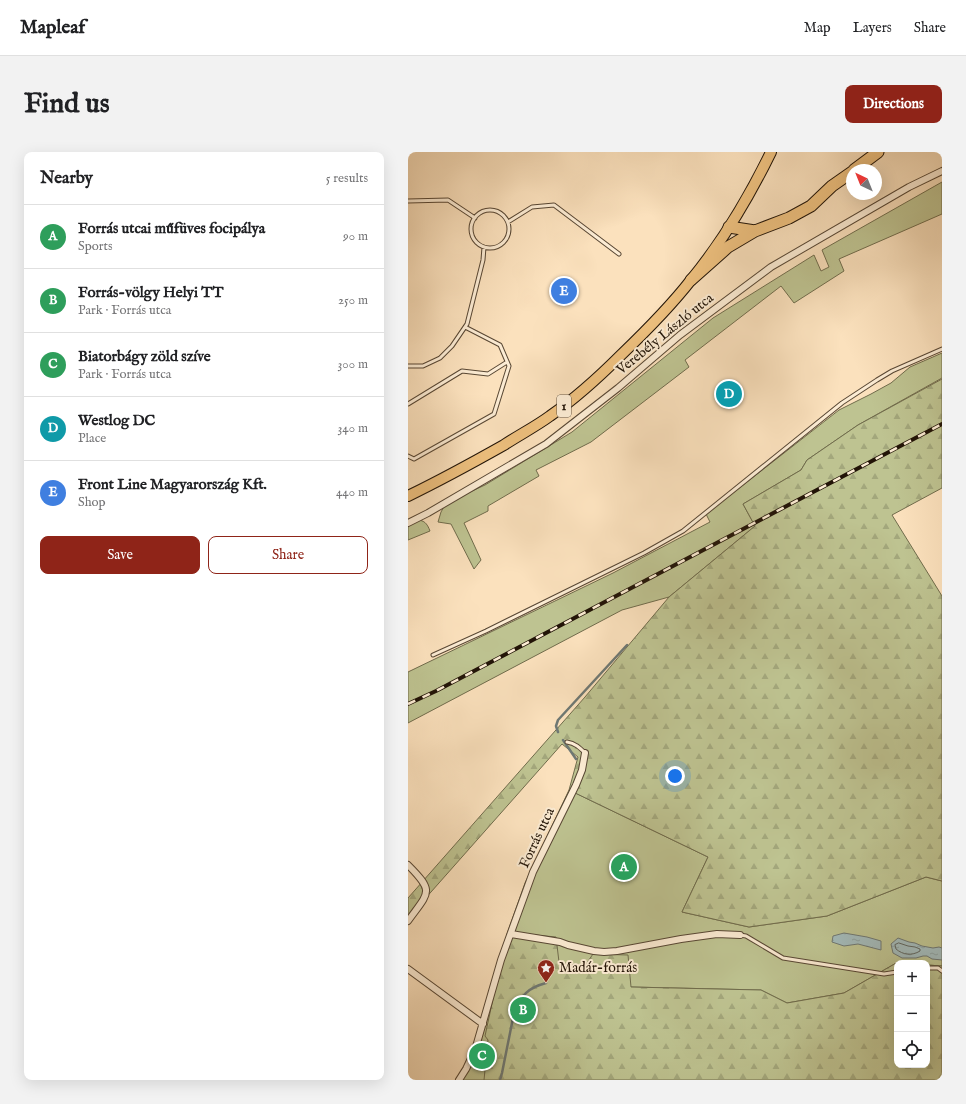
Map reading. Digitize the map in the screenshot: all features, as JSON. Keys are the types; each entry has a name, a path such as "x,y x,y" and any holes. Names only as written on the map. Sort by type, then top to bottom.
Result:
{"highway":[{"path":"862,164 878,152"},
{"path":"692,280 728,247 756,231 789,218 811,206 832,186 846,176"},
{"path":"729,227 756,231"}],"main road":[{"name":"1","path":"408,496 452,474 532,428 568,403 605,371 662,315 692,280 720,243 771,152"}],"street":[{"name":"Verebély László utca","path":"408,523 428,513 546,444 618,388 680,335 771,267 909,187 942,170"},
{"name":"Forrás utca","path":"460,1080 475,1050 501,960 533,872 576,785 582,770 585,753"},
{"path":"408,865 421,878 427,892 424,899 408,921"},
{"path":"511,934 560,942 594,951 617,951 717,934 740,935"},
{"path":"408,970 483,1024"}],"lane":[{"path":"408,201 448,200 475,218"},
{"path":"508,222 532,207 554,205 619,254"},
{"path":"493,210 499,213 504,216 508,222 508,235 503,243 497,247 490,248 478,244 471,233 472,224 475,218 480,213 486,211 493,210"},
{"path":"408,366 423,366 440,358 452,346 467,324 483,260 484,247"},
{"path":"408,456 414,459 494,414 509,366 500,345 465,327"},
{"path":"433,655 493,628 683,531 842,403 892,371 942,349"},
{"path":"408,404 462,370 488,374 507,362"},
{"path":"568,742 572,742 585,753"},
{"path":"740,935 746,936 784,958 884,974 894,972"},
{"path":"930,968 938,968 942,971"}],"green space":[{"path":"942,182 942,214 839,259 844,271 794,303 781,286 685,360 689,367 591,442 536,470 539,476 488,506 488,511 464,523 481,560 474,569 451,524 438,522 446,503 485,485 572,432 713,318 814,255 821,271 829,267 822,250"},
{"path":"942,353 942,378 858,425 807,460 801,470 743,504 755,526 669,597 622,610 408,723 408,672 613,573 710,522 706,514 839,410 891,383 910,367"},
{"path":"942,379 942,488 892,515 942,596 942,881 926,877 827,916 749,927 682,912 708,857 569,790 578,757 562,744 408,918 408,898 585,697 669,597 755,526 743,504 801,470 807,460 858,425"},
{"path":"416,520 425,522 430,531 408,540 408,521"},
{"path":"569,790 708,857 682,912 749,927 827,916 926,877 942,881 942,966 930,965 930,960 894,960 894,964 844,993 787,1003 761,990 631,987 547,1080 459,1080 466,1069 511,934 507,934 525,883"},
{"path":"507,934 525,934 556,937 559,962 584,967 593,954 628,955 631,987 761,990 787,1003 844,993 894,964 894,1068 930,1068 930,965 942,966 942,1080 484,1080 488,1040 485,1036"}],"water":[{"path":"844,933 881,941 881,950 858,944 844,946 832,942 833,936"},
{"path":"898,938 922,946 942,948 942,960 932,959 927,956 902,958 893,953 891,944"}],"waterway":[{"path":"558,732 556,726 558,720 627,645"},
{"path":"563,740 576,759"},
{"path":"500,1080 514,1013 526,993 534,987 546,983"}],"railway":[{"path":"408,704 436,691 942,424"}],"place":[{"name":"Front Line Magyarország Kft.","path":"564,291"},
{"name":"Westlog DC","path":"729,394"},
{"name":"Forrás utcai műfüves focipálya","path":"624,867"},
{"name":"Madár-forrás","path":"546,983"},
{"name":"Forrás-völgy Helyi TT","path":"523,1010"},
{"name":"Biatorbágy zöld szíve","path":"482,1056"}]}
